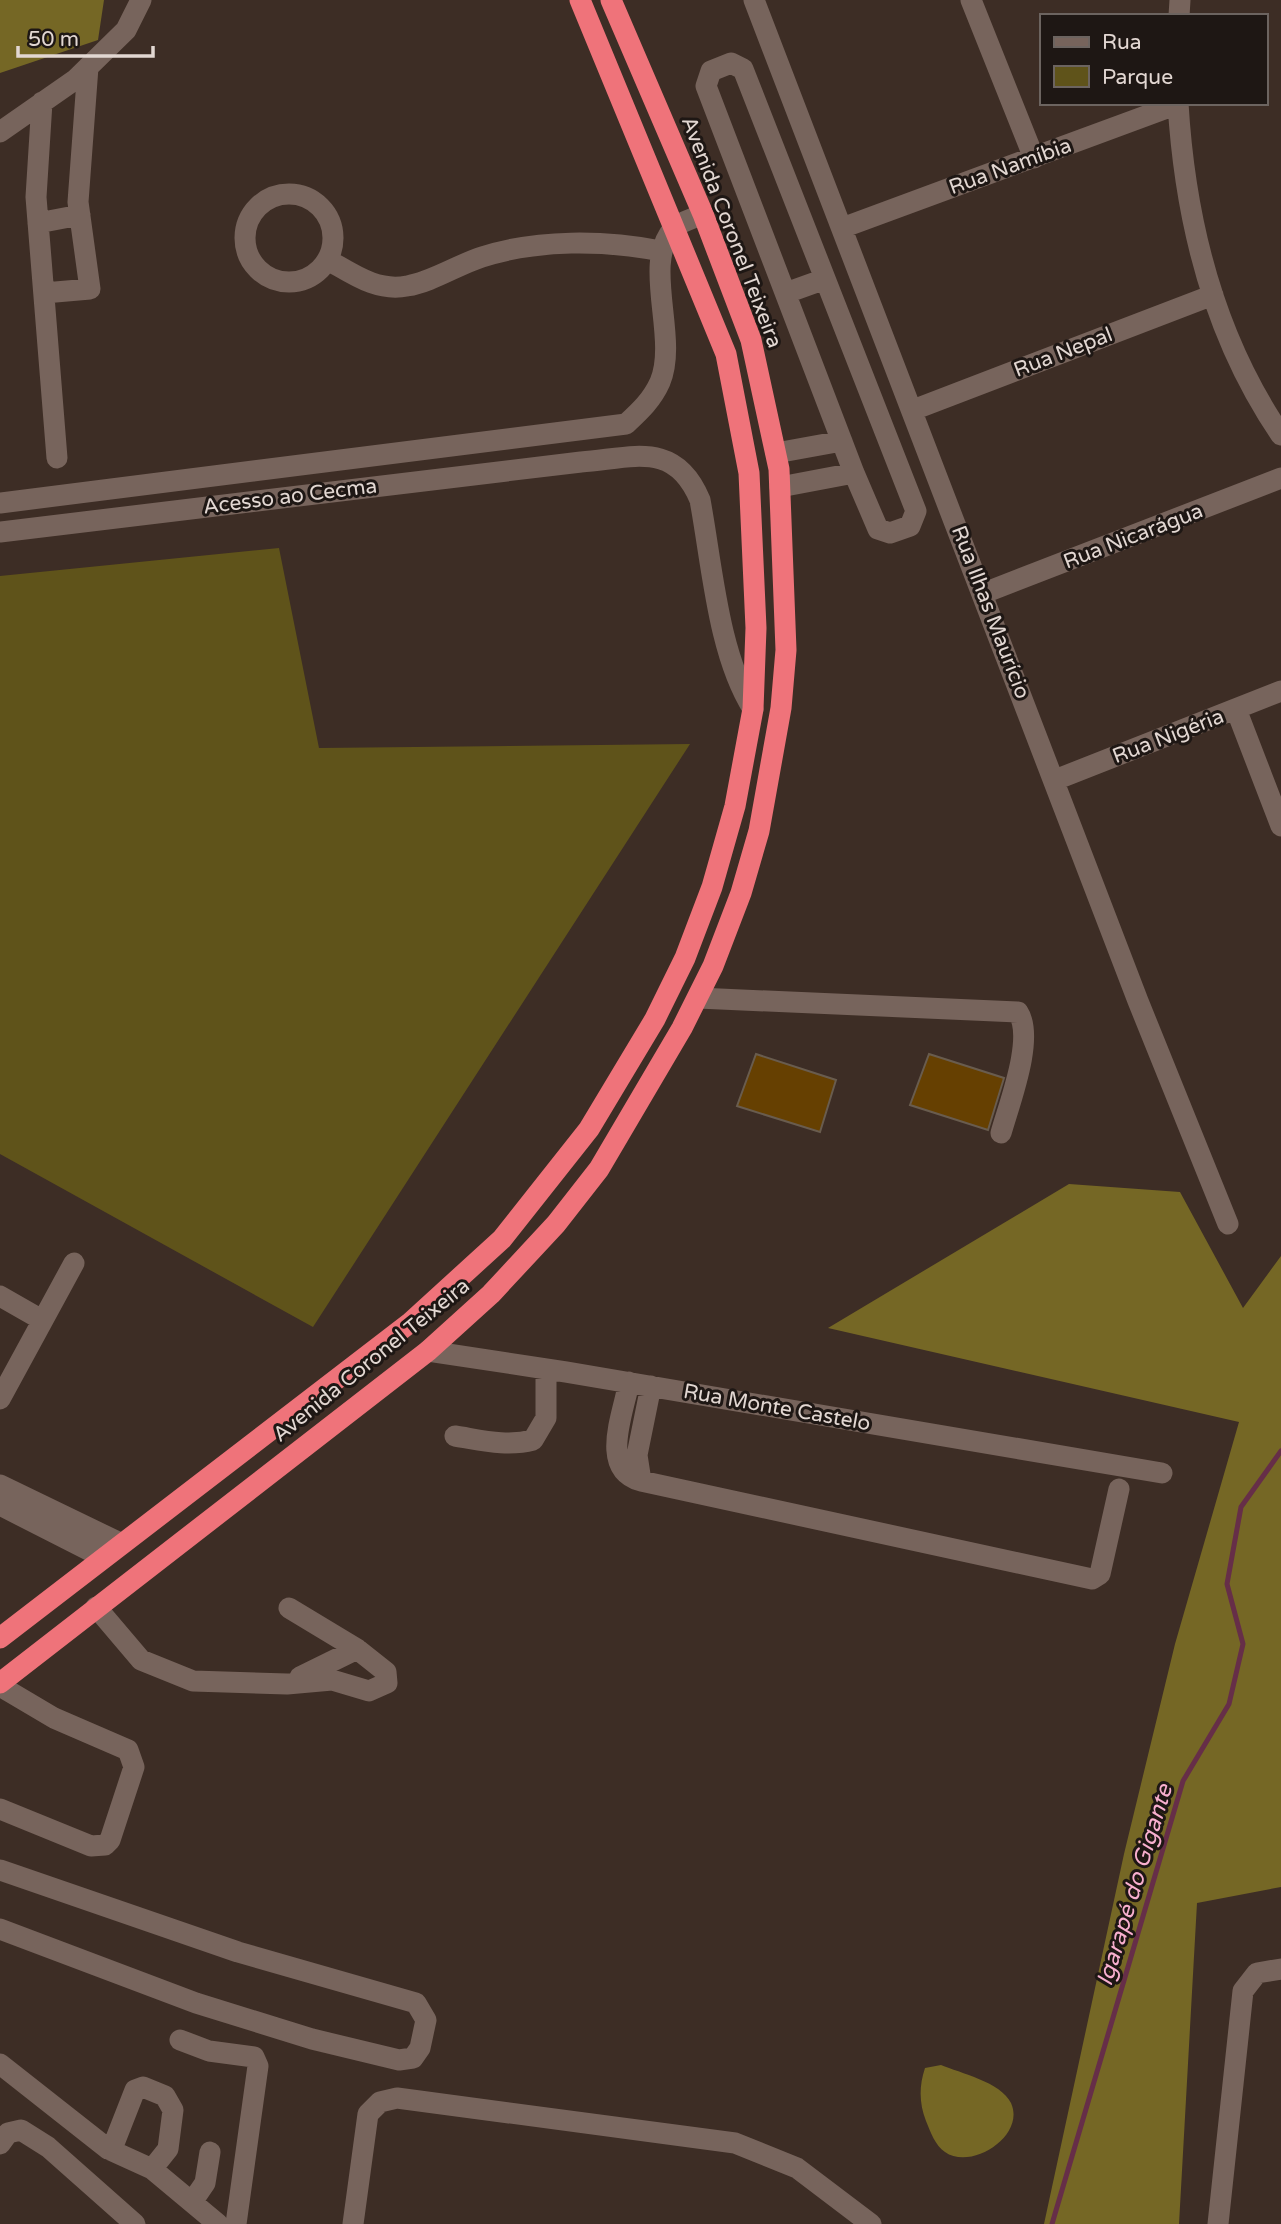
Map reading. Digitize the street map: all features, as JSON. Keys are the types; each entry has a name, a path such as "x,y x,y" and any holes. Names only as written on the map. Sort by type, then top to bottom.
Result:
{"highway":[{"name":"Avenida Coronel Teixeira","path":"0,1638 120,1543 411,1322 502,1239 575,1150 655,1019 685,958 726,839 742,776 752,709 757,628 750,473 726,354 580,0"},
{"name":"Avenida Coronel Teixeira","path":"0,1684 428,1351 457,1327 522,1262 599,1169 698,998 741,892 772,768 786,650 780,487 776,453 751,340 703,214 611,0"}],"street":[{"path":"0,132 88,67 125,30 141,0"},
{"name":"Rua Ilhas Maurício","path":"754,0 1228,1224"},
{"path":"971,0 1034,158"},
{"path":"731,63 743,69 825,279 916,511 910,526 890,533 877,529 842,442 706,86 710,71 731,63"},
{"path":"44,293 90,289 78,202 88,67"},
{"path":"42,102 36,197 57,458"},
{"name":"Rua Namíbia","path":"842,228 1175,105"},
{"path":"1178,105 1188,197 1196,242 1213,295 1247,377 1281,435"},
{"path":"289,193 304,196 323,210 333,230 333,245 328,260 320,271 301,281 280,282 267,277 252,262 245,242 251,215 261,203 274,196 289,193"},
{"path":"674,227 703,214"},
{"path":"38,223 80,215"},
{"name":"Acesso ao Cecma","path":"0,503 626,424 648,403 661,380 667,330 662,305 661,251 674,227"},
{"path":"328,260 372,285 406,287 483,256 545,245 616,243 661,251"},
{"path":"786,293 825,279"},
{"name":"Rua Nepal","path":"913,410 1213,295"},
{"path":"576,431 581,462"},
{"path":"776,453 842,442"},
{"name":"Acesso ao Cecma","path":"0,532 581,462 659,456 682,470 692,482 700,499 728,652 737,684 752,709"},
{"path":"780,487 855,473"},
{"name":"Rua Nicarágua","path":"984,593 1281,478"},
{"name":"Rua Nigéria","path":"1055,780 1281,691"},
{"path":"1236,709 1281,825"},
{"path":"698,998 1018,1012 1023,1020 1022,1055 1001,1133"},
{"path":"0,1399 74,1263"},
{"path":"0,1296 42,1320"},
{"name":"Rua Monte Castelo","path":"428,1351 629,1382 1163,1473"},
{"path":"455,1436 496,1443 520,1444 533,1440 546,1418 546,1369"},
{"path":"629,1382 616,1451 617,1463 622,1472 641,1481 1092,1579 1100,1574 1119,1489"},
{"path":"641,1481 637,1455 651,1386"},
{"path":"0,1485 120,1543"},
{"path":"0,1505 102,1557"},
{"path":"96,1607 141,1660 193,1681 287,1684 332,1680 369,1691 387,1683 386,1672 357,1648 289,1608"},
{"path":"287,1684 357,1648"},
{"path":"0,1684 54,1718 128,1750 134,1767 110,1840 105,1845 91,1846 0,1809"},
{"path":"0,1870 238,1952 416,2003 426,2020 420,2048 413,2058 400,2060 312,2039 196,2003 0,1929"},
{"path":"1217,2224 1243,1991 1257,1973 1281,1969"},
{"path":"180,2040 209,2051 254,2057 258,2066 236,2224"},
{"path":"0,2064 108,2149 152,2169 218,2224"},
{"path":"108,2149 115,2141 135,2090 143,2087 165,2096 173,2110 168,2149 152,2169"},
{"path":"353,2224 368,2114 380,2102 397,2098 735,2143 796,2168 871,2224"},
{"path":"0,2144 8,2133 21,2130 48,2147 135,2224"},
{"path":"192,2202 205,2183 210,2152"}],"green space":[{"path":"279,548 319,748 690,744 313,1327 0,1154 0,576"}],"shaded area":[{"path":"0,0 104,0 98,40 0,73"},
{"path":"1069,1184 1180,1192 1243,1308 1281,1256 1281,1887 1197,1903 1179,2224 1044,2224 1124,1854 1175,1644 1239,1422 828,1328"},
{"path":"941,2065 999,2089 1011,2103 1014,2115 1011,2127 1004,2138 981,2154 956,2157 945,2152 930,2130 921,2101 922,2081 925,2068"}],"building":[{"path":"756,1054 836,1080 820,1132 737,1106"},
{"path":"929,1054 1004,1078 988,1130 910,1105"}],"waterway":[{"name":"Igarapé do Gigante","path":"1052,2224 1183,1781 1229,1704 1243,1644 1227,1584 1241,1507 1281,1451"}]}
